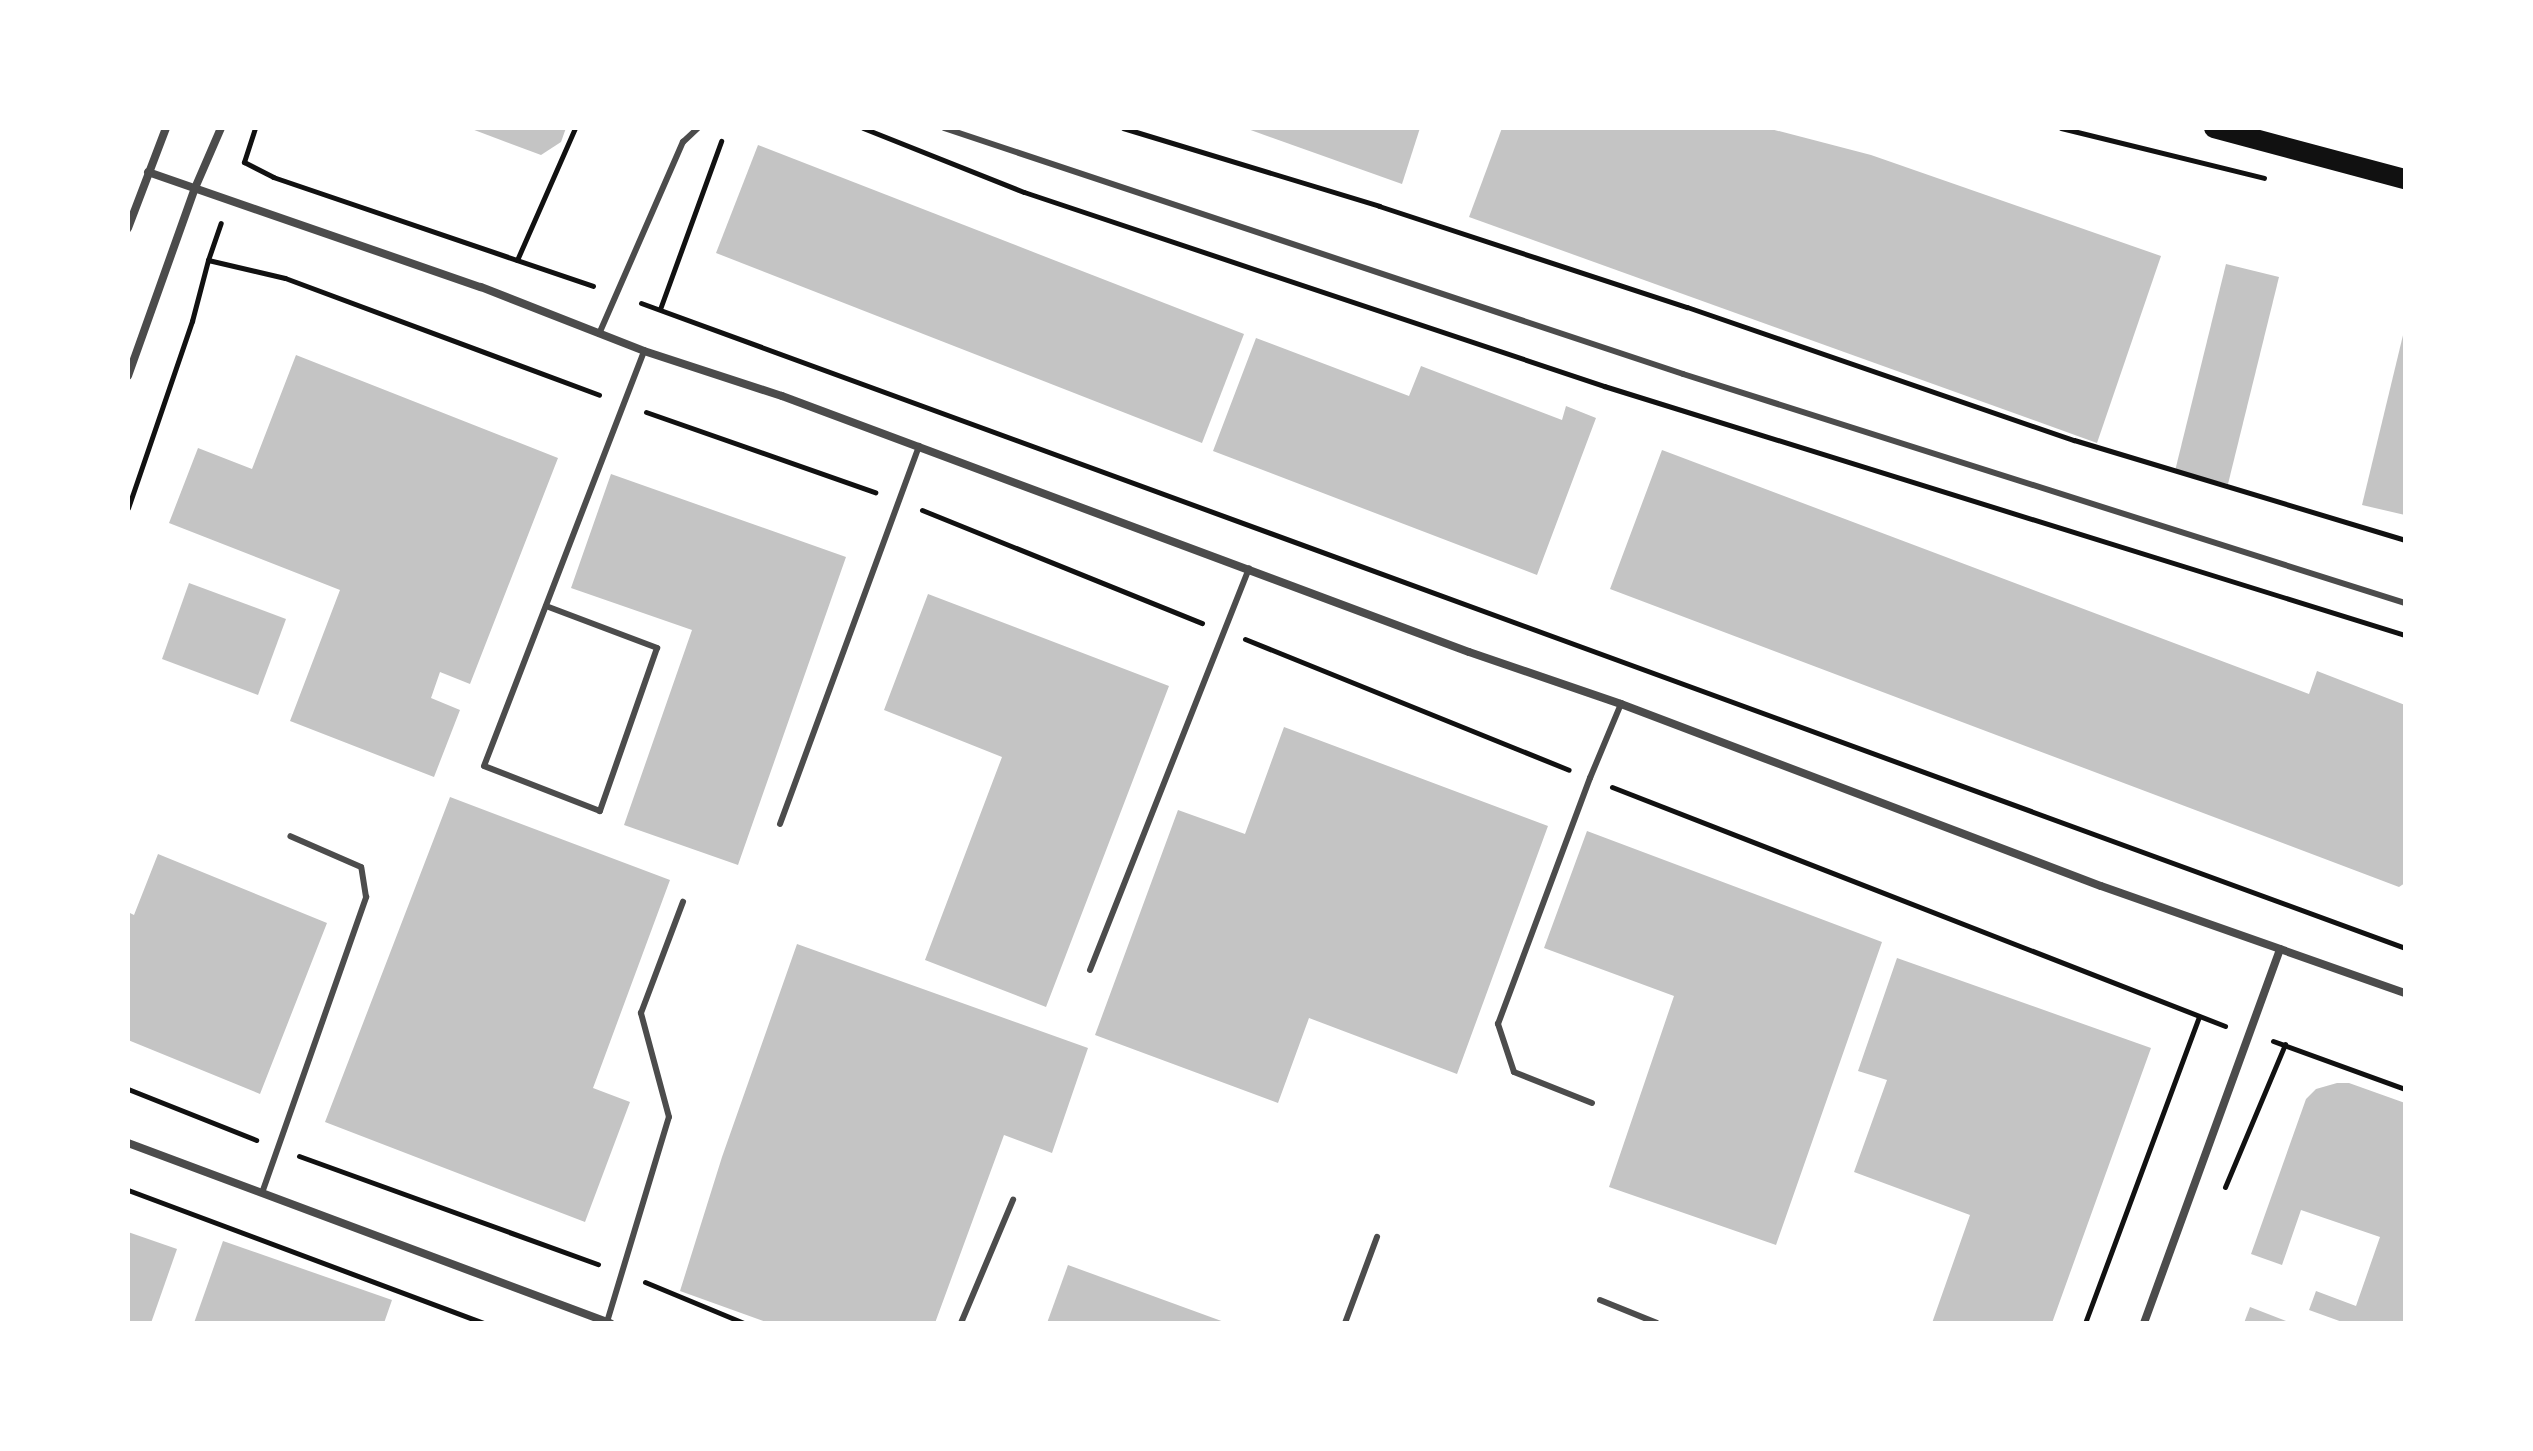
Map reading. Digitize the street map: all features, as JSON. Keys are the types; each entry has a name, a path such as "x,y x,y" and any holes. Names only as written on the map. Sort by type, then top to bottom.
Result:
{"main road":[{"path":"2214,128 2405,179"}],"street":[{"path":"128,228 166,128"},
{"path":"128,376 195,188 221,128"},
{"path":"148,172 481,287 644,351 782,396 1469,652 1621,704 2074,876 2405,993"},
{"path":"2144,1323 2280,949"},
{"path":"128,1143 609,1322"}],"lane":[{"path":"599,334 683,142 698,128"},
{"path":"944,128 1683,374 2405,603"},
{"path":"546,606 657,648 600,811 484,766 644,351"},
{"path":"780,824 919,446"},
{"path":"1090,970 1249,568"},
{"path":"1592,1103 1514,1072 1498,1024 1621,704"},
{"path":"262,1193 366,897 361,867 290,836"},
{"path":"609,1322 669,1117 641,1013 683,902"},
{"path":"961,1323 1013,1200"},
{"path":"1345,1323 1377,1237"},
{"path":"1600,1300 1657,1323"}],"path":[{"path":"255,128 244,162 273,177 660,309 2405,948"},
{"path":"517,260 575,128"},
{"path":"660,309 726,128"},
{"path":"863,128 1024,192 1559,372 2405,635"},
{"path":"1123,128 1379,206 1687,307 2074,440 2405,540"},
{"path":"2061,128 2269,180"},
{"path":"2085,1323 2199,1016"},
{"path":"2223,1191 2285,1044"},
{"path":"128,1089 278,1148 622,1273 744,1323"},
{"path":"128,1190 484,1323"}],"building":[{"path":"469,128 566,128 561,142 541,155"},
{"path":"1245,128 1420,128 1402,184"},
{"path":"1502,128 1767,128 1871,155 2161,256 2097,443 1469,217"},
{"path":"758,145 1244,334 1202,443 716,253"},
{"path":"2226,264 2279,277 2228,484 2175,471"},
{"path":"2405,331 2405,515 2362,505"},
{"path":"1256,338 1409,396 1421,366 1562,420 1566,406 1596,418 1537,575 1213,451"},
{"path":"296,355 558,458 470,684 440,672 431,698 460,710 434,777 290,721 340,590 169,523 198,448 252,469"},
{"path":"1662,450 2309,694 2317,671 2405,705 2405,883 2399,887 1610,589"},
{"path":"611,474 846,557 738,865 624,825 692,630 571,588"},
{"path":"189,583 286,619 258,695 162,659"},
{"path":"928,594 1169,686 1046,1007 925,960 1002,757 884,710"},
{"path":"1284,727 1548,826 1457,1074 1309,1018 1278,1103 1095,1035 1178,810 1245,834"},
{"path":"450,797 670,880 593,1088 630,1102 585,1222 325,1122"},
{"path":"1587,831 1882,942 1776,1245 1609,1187 1674,996 1544,948"},
{"path":"158,854 327,923 260,1094 128,1040 128,912 134,915"},
{"path":"797,944 1088,1048 1052,1153 1004,1135 935,1323 769,1323 680,1291 722,1157"},
{"path":"1897,958 2151,1048 2052,1323 1932,1323 1970,1215 1854,1172 1887,1080 1858,1071"},
{"path":"2349,1083 2405,1103 2405,1323 2345,1323 2309,1310 2316,1291 2356,1306 2380,1237 2301,1210 2282,1265 2251,1254 2306,1099 2316,1089"},
{"path":"128,1232 177,1249 151,1323 128,1323"},
{"path":"223,1241 392,1300 384,1323 194,1323"},
{"path":"1068,1265 1227,1323 1047,1323"},
{"path":"2250,1307 2291,1323 2244,1323"}]}
